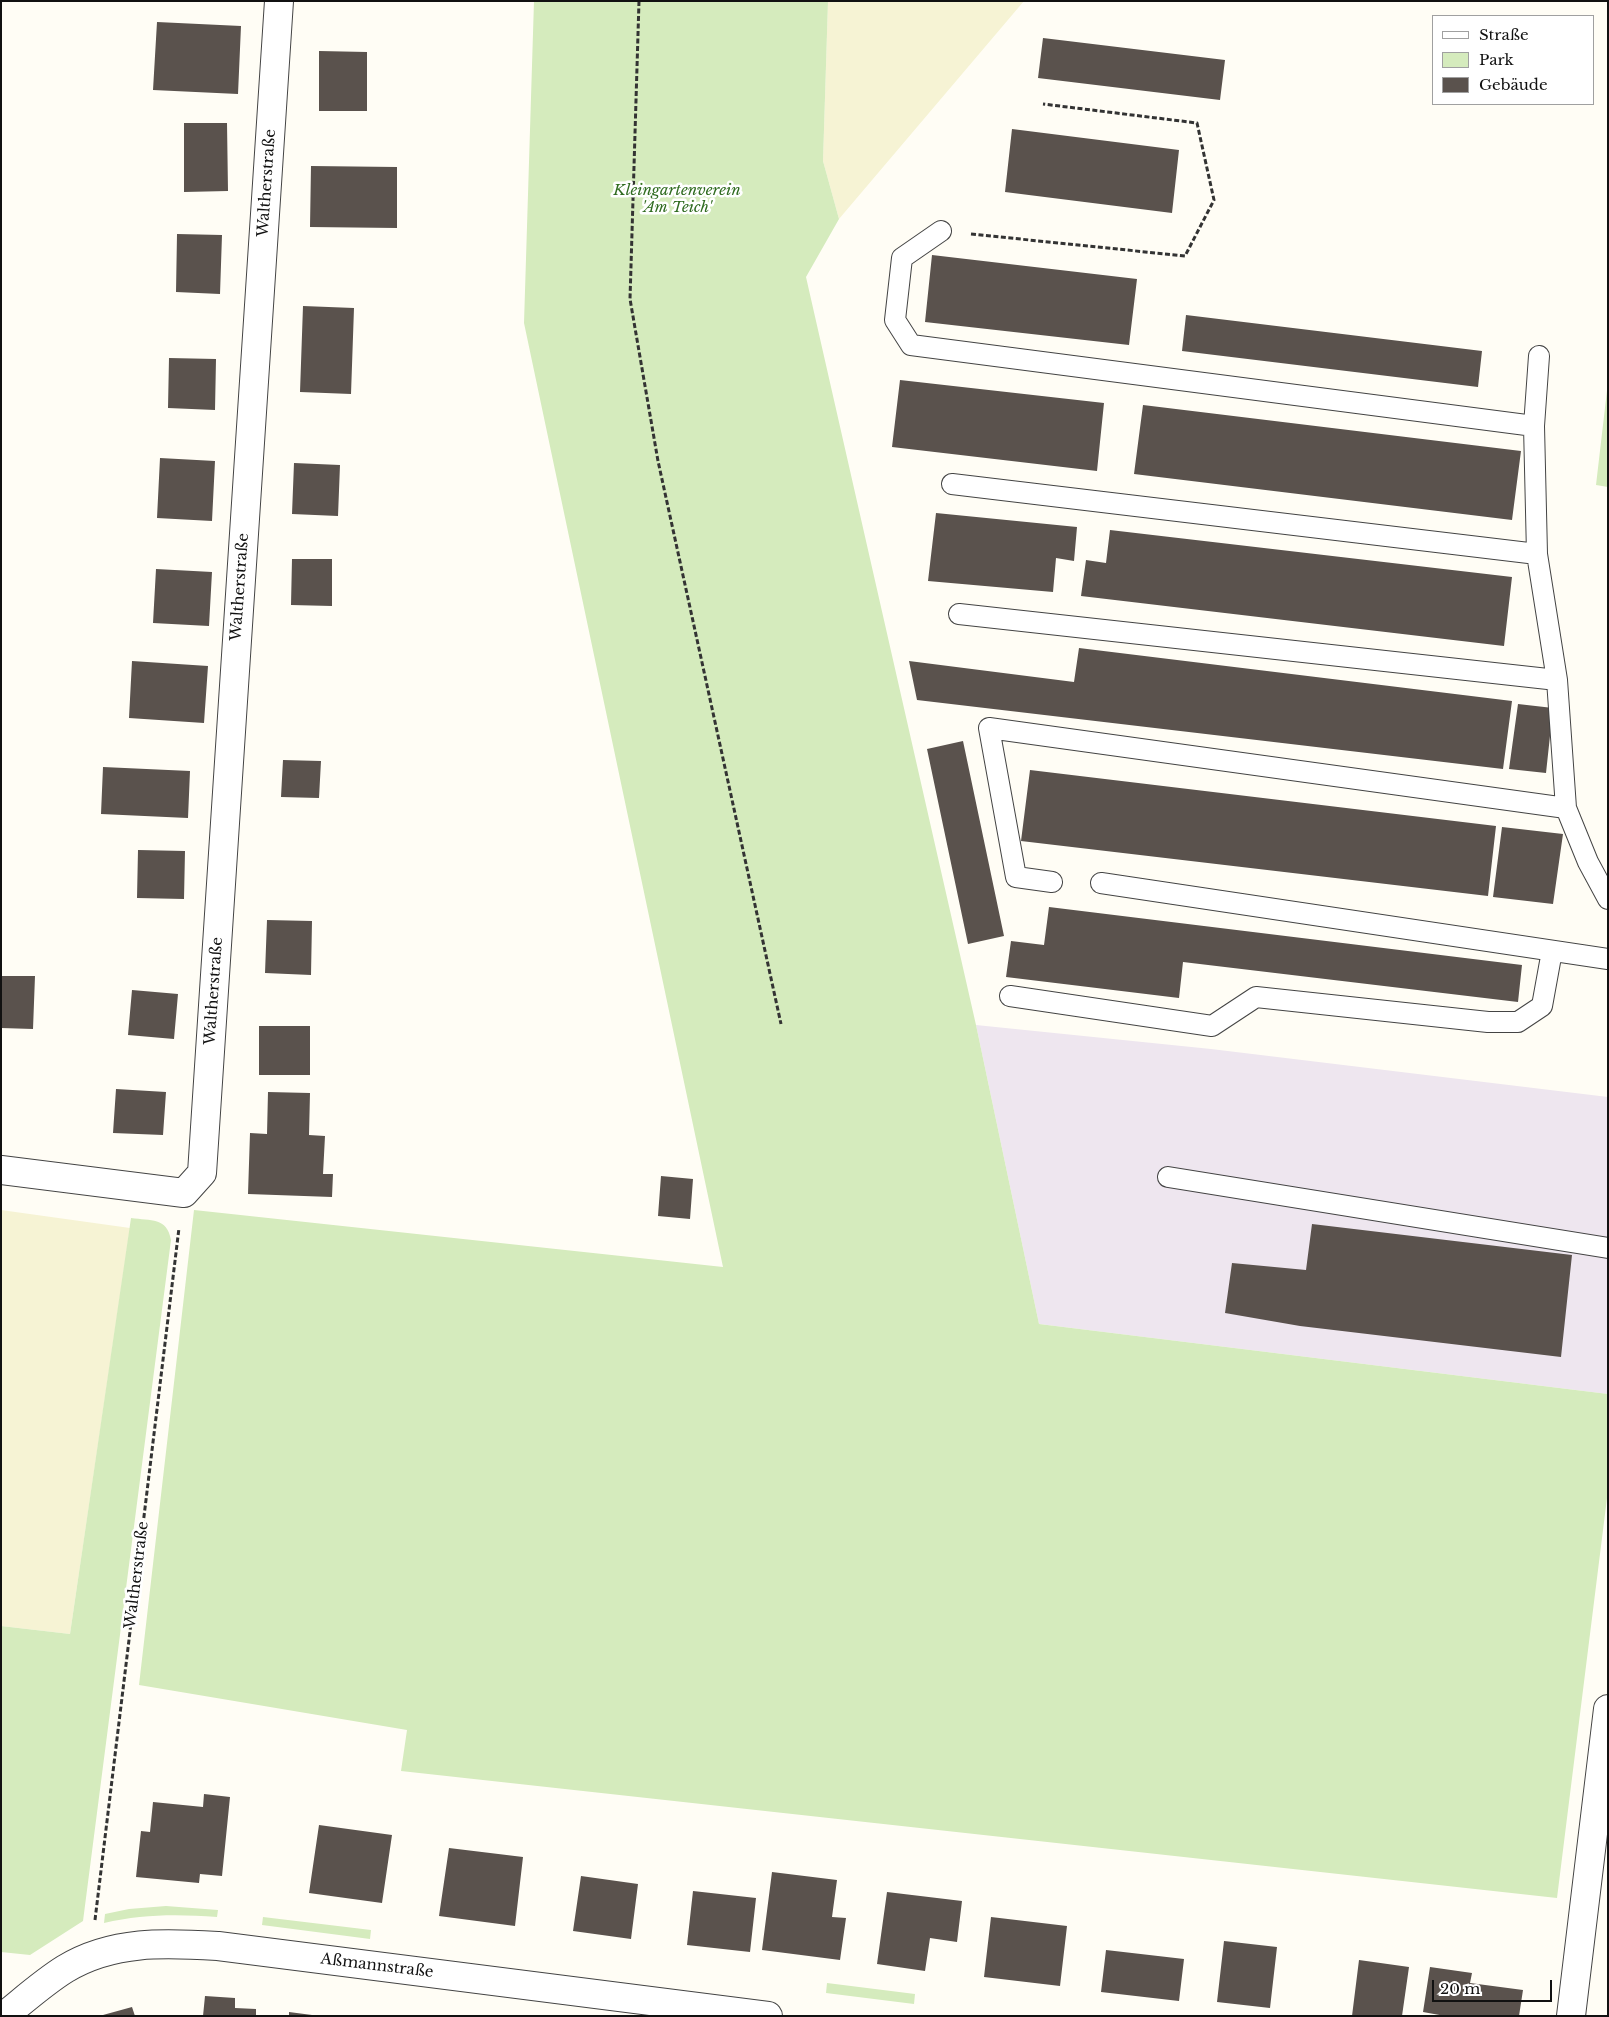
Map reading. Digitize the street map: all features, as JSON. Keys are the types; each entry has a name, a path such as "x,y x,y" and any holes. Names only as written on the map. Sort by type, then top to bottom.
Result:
{"street":[{"name":"Waltherstraße","path":"184,1193 202,1173 278,1"},
{"path":"1,1170 184,1193"},
{"path":"1571,2016 1608,1709"},
{"name":"Aßmannstraße","path":"4,2016 66,1969 91,1956 118,1948 156,1944 218,1946 768,2016"}],"lane":[{"path":"941,231 902,258 895,320 911,345 1534,426"},
{"path":"1539,356 1534,426 1537,554 1558,680 1566,808 1588,862 1608,899"},
{"path":"952,484 1537,554"},
{"path":"959,614 1558,680"},
{"path":"1052,882 1016,877 990,728 1566,808"},
{"path":"1101,883 1608,959"},
{"path":"1010,996 1212,1026 1256,997 1488,1022 1518,1022 1542,1006 1552,951"},
{"path":"1168,1177 1608,1248"}],"path":[{"path":"639,1 630,298 658,461 781,1024"},
{"path":"941,231 1185,256 1214,200 1197,123 1043,104"},
{"name":"Waltherstraße","path":"91,1956 184,1193"}],"shaded area":[{"path":"828,1 1024,1 839,219 823,161"},
{"path":"976,1025 1211,1049 1608,1097 1608,1394 1039,1324"},
{"path":"1,1210 130,1228 70,1634 1,1626"}],"green space":[{"name":"Kleingartenverein 'Am Teich'","path":"534,1 828,1 823,161 839,219 806,277 976,1025 1039,1324 1608,1394 1608,1490 1557,1898 401,1771 407,1730 139,1685 194,1210 723,1267 524,323"},
{"path":"1608,382 1608,487 1596,485"},
{"path":"131,1218 151,1220 162,1224 166,1227 171,1240 83,1921 30,1955 1,1952 1,1626 70,1634"},
{"path":"166,1906 218,1910 217,1917 160,1916 104,1923 105,1914 129,1909"},
{"path":"263,1917 371,1930 370,1939 262,1925"},
{"path":"827,1983 915,1994 914,2004 826,1993"}],"building":[{"path":"157,22 241,26 238,94 153,90"},
{"path":"1043,38 1225,60 1220,100 1038,78"},
{"path":"319,51 367,52 367,111 319,111"},
{"path":"184,123 227,123 228,191 184,192"},
{"path":"1012,129 1179,150 1172,213 1005,192"},
{"path":"311,166 397,167 397,228 310,227"},
{"path":"177,234 222,235 220,294 176,292"},
{"path":"932,255 1137,279 1129,345 925,322"},
{"path":"303,306 354,308 351,394 300,392"},
{"path":"1186,315 1482,351 1478,387 1182,351"},
{"path":"169,358 216,359 215,410 168,408"},
{"path":"900,380 1104,403 1097,471 892,447"},
{"path":"1143,405 1521,451 1512,520 1134,474"},
{"path":"160,458 215,461 212,521 157,518"},
{"path":"294,463 340,465 338,516 292,514"},
{"path":"936,513 1077,527 1074,561 1056,558 1053,592 928,581"},
{"path":"1110,530 1512,577 1504,646 1081,596 1086,560 1106,563"},
{"path":"292,559 332,559 332,606 291,605"},
{"path":"156,569 212,572 209,626 153,623"},
{"path":"1079,648 1512,701 1503,769 917,700 909,661 1074,682"},
{"path":"132,661 208,666 204,723 129,718"},
{"path":"1518,704 1553,708 1546,773 1509,769"},
{"path":"963,741 1004,936 968,944 927,749"},
{"path":"283,760 321,761 319,798 281,797"},
{"path":"103,767 190,771 188,818 101,814"},
{"path":"1030,770 1496,826 1488,896 1021,841"},
{"path":"1502,827 1563,834 1553,904 1493,897"},
{"path":"138,850 185,851 184,899 137,898"},
{"path":"1049,907 1522,965 1518,1002 1183,962 1179,998 1006,977 1011,941 1044,945"},
{"path":"267,920 312,921 311,975 265,973"},
{"path":"1,976 35,976 33,1029 1,1028"},
{"path":"132,990 178,994 174,1039 128,1035"},
{"path":"259,1026 310,1026 310,1075 259,1075"},
{"path":"116,1089 166,1092 163,1135 113,1133"},
{"path":"268,1092 310,1093 309,1135 325,1136 323,1174 333,1174 332,1197 248,1194 250,1133 267,1134"},
{"path":"661,1176 693,1179 690,1219 658,1216"},
{"path":"1312,1224 1572,1255 1561,1357 1300,1326 1225,1313 1232,1263 1306,1270"},
{"path":"204,1794 230,1797 222,1876 200,1874 199,1883 136,1877 141,1831 150,1832 153,1802 203,1807"},
{"path":"319,1825 392,1835 382,1903 309,1893"},
{"path":"449,1848 523,1857 515,1926 439,1916"},
{"path":"772,1872 837,1880 832,1917 846,1918 840,1960 762,1950"},
{"path":"581,1876 638,1884 631,1939 573,1931"},
{"path":"693,1891 756,1898 750,1952 687,1945"},
{"path":"887,1892 962,1901 957,1942 930,1938 925,1971 877,1964"},
{"path":"991,1917 1067,1926 1060,1986 984,1977"},
{"path":"1224,1941 1277,1947 1270,2008 1217,2002"},
{"path":"1106,1950 1184,1959 1179,2001 1101,1992"},
{"path":"1359,1960 1409,1967 1402,2016 1352,2016"},
{"path":"1430,1967 1472,1973 1470,1983 1523,1990 1519,2016 1445,2016 1423,2012"},
{"path":"205,1996 235,1998 235,2008 256,2009 256,2016 203,2016"},
{"path":"132,2007 135,2016 103,2016 103,2015"},
{"path":"289,2012 312,2015 312,2016 289,2016"}]}
